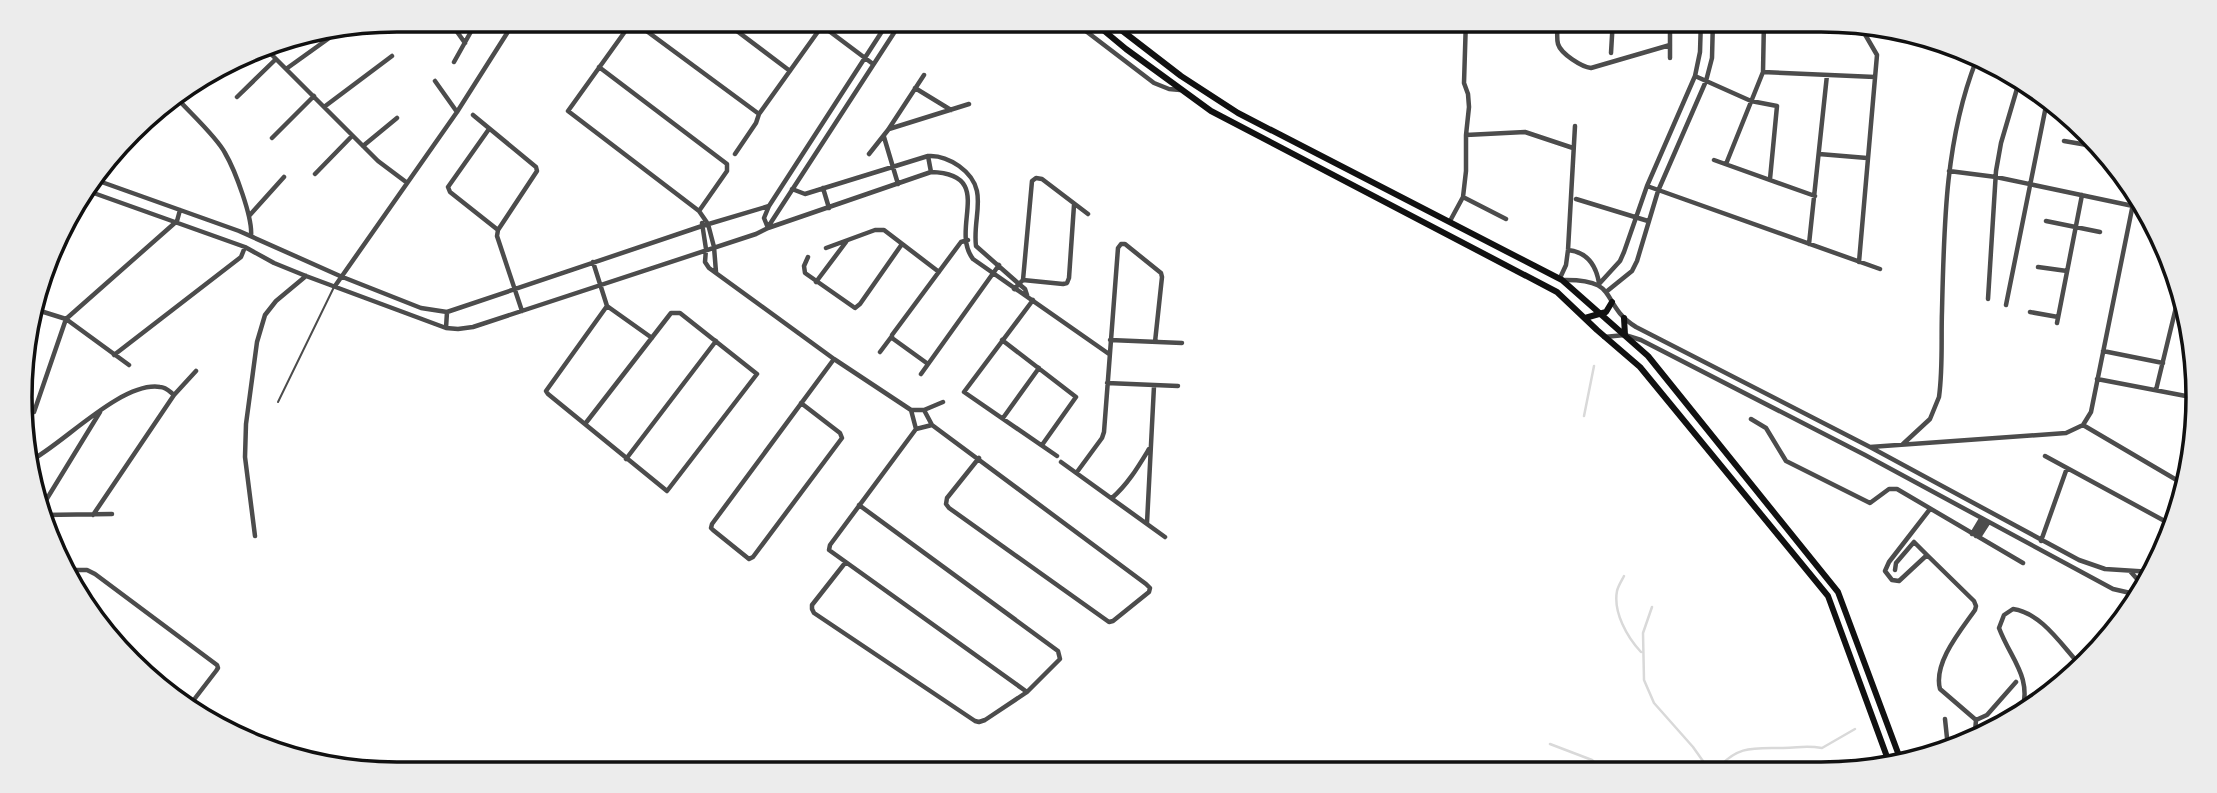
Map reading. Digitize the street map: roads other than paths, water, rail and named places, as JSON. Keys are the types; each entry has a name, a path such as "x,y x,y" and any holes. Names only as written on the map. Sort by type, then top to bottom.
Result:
{"main road":[{"path":"1106,32 1211,111 1546,285 1638,365 1828,596 1886,755"},
{"path":"1124,32 1181,76 1238,113 1561,279 1648,356 1838,592 1898,753"},
{"path":"1585,318 1601,315 1612,302"},
{"path":"1624,318 1625,335"},
{"path":"1699,439 1709,431"}],"street":[{"path":"457,32 465,43"},
{"path":"454,62 471,32"},
{"path":"335,286 457,112 508,32"},
{"path":"624,32 568,111 699,211 714,247 716,272"},
{"path":"649,32 759,114"},
{"path":"738,32 790,71"},
{"path":"735,154 759,114 818,32"},
{"path":"830,32 873,64"},
{"path":"768,228 764,218 769,206 882,32"},
{"path":"768,228 894,32"},
{"path":"1087,32 1154,83 1169,89 1182,90"},
{"path":"1450,221 1462,197 1466,171 1469,107 1464,83 1466,32"},
{"path":"1558,32 1560,49 1585,67 1591,68 1670,45"},
{"path":"1611,53 1612,32"},
{"path":"1670,32 1670,58"},
{"path":"1599,284 1620,261 1647,187 1695,76 1701,32"},
{"path":"1606,292 1632,271 1637,261 1658,191 1706,81 1712,58 1713,32"},
{"path":"1726,164 1763,72 1764,32"},
{"path":"1859,262 1877,55 1865,35"},
{"path":"286,69 329,38"},
{"path":"271,54 378,161 407,182"},
{"path":"324,107 392,56"},
{"path":"237,97 276,59"},
{"path":"1902,445 1930,419 1940,397 1943,232 1949,171 1959,114 1975,66"},
{"path":"598,67 727,164 727,171 699,211"},
{"path":"1763,72 1875,77"},
{"path":"869,154 884,136 923,75"},
{"path":"1809,244 1827,75"},
{"path":"1695,76 1752,101 1777,106 1770,180"},
{"path":"435,81 457,112"},
{"path":"915,88 952,111"},
{"path":"1989,299 1996,177 2001,143 2017,89"},
{"path":"272,138 314,96"},
{"path":"181,102 225,152 250,216 251,236"},
{"path":"888,130 968,104"},
{"path":"2006,305 2045,109"},
{"path":"473,116 536,167 537,171 499,230 498,243 523,311"},
{"path":"363,146 397,118"},
{"path":"1575,126 1566,264 1561,279 1599,284"},
{"path":"489,129 448,187 499,230"},
{"path":"1466,135 1525,132 1573,148"},
{"path":"315,174 352,136"},
{"path":"884,136 898,184"},
{"path":"1667,141 1678,146"},
{"path":"2064,141 2085,145"},
{"path":"1819,154 1867,158"},
{"path":"792,189 805,194 928,156 942,156 969,175 976,186 976,246 1021,282 1027,295"},
{"path":"928,156 931,172"},
{"path":"1714,160 1815,196"},
{"path":"947,172 953,162"},
{"path":"1949,171 1996,177 2132,206"},
{"path":"94,193 177,221 245,247 306,275 446,328 458,330 756,234 931,172 947,172 961,180 966,188 969,210 965,246 973,259 1109,354"},
{"path":"250,216 284,177"},
{"path":"1014,289 1021,282 1032,181 1035,178 1042,180 1088,214"},
{"path":"101,182 251,236 340,276 440,313 769,206"},
{"path":"1647,187 1880,269"},
{"path":"823,188 829,208"},
{"path":"2029,312 2057,320 2082,195"},
{"path":"1462,197 1506,219"},
{"path":"1576,199 1648,221"},
{"path":"1021,282 1067,283 1074,204"},
{"path":"1870,447 2067,433 2083,425 2091,412 2133,207"},
{"path":"34,412 66,319 177,221 180,210"},
{"path":"969,210 978,210"},
{"path":"2046,221 2100,232"},
{"path":"705,225 705,262 716,272 834,359 911,410 924,410 943,402"},
{"path":"826,248 880,229 939,272"},
{"path":"880,352 961,242 975,238"},
{"path":"816,282 847,241"},
{"path":"808,257 803,270 855,308 902,244"},
{"path":"1077,472 1102,438 1118,248 1121,244 1125,244 1158,270 1162,277 1155,342"},
{"path":"114,355 242,257 245,247"},
{"path":"1567,250 1581,253 1589,259 1599,284 1612,302 1624,318 1642,330 1870,447 2041,541 2096,566 2141,571"},
{"path":"593,262 607,306 652,338"},
{"path":"921,374 999,265"},
{"path":"2038,267 2067,271"},
{"path":"255,536 245,457 246,424 257,342 265,315 276,301 306,275"},
{"path":"1033,300 964,392 1057,456"},
{"path":"585,424 671,313 676,312 757,374 667,491 626,459 546,391 607,306"},
{"path":"42,311 66,319 129,365"},
{"path":"446,328 447,312"},
{"path":"2155,390 2175,312"},
{"path":"1604,337 1625,335 1641,340 1865,455 2113,589 2127,594"},
{"path":"892,337 928,364"},
{"path":"1002,340 1076,397 1042,445"},
{"path":"1111,340 1182,343"},
{"path":"626,459 716,341"},
{"path":"2103,351 2163,363"},
{"path":"801,403 840,433 842,438 749,559 713,530 712,524 801,403 834,359"},
{"path":"1003,418 1039,368"},
{"path":"93,515 174,395 196,371"},
{"path":"2097,379 2186,396"},
{"path":"1107,383 1178,386"},
{"path":"37,456 102,408 134,392 158,386 174,395"},
{"path":"1147,523 1154,386"},
{"path":"47,499 102,408"},
{"path":"911,410 916,429"},
{"path":"924,410 932,425 979,458 1146,584 1150,588 1149,592 1110,622 949,508 946,504 947,498 979,458"},
{"path":"1751,419 1766,428 1786,461 1865,502 1873,502 1893,488 2023,563"},
{"path":"932,425 916,429 830,545 829,550 1027,692"},
{"path":"2083,425 2176,478"},
{"path":"1112,498 1133,475 1150,447"},
{"path":"1865,455 1870,447"},
{"path":"2045,456 2164,520"},
{"path":"1061,462 1164,537"},
{"path":"2041,541 2067,468"},
{"path":"845,563 812,605 811,610 975,721 985,720 1027,692 1060,659 1058,651 859,505"},
{"path":"1927,555 1899,581 1892,580 1885,572 1889,562 1930,509"},
{"path":"51,515 112,514"},
{"path":"1976,536 1984,521"},
{"path":"1895,570 1896,563 1914,542 1974,601 1976,606 1946,651 1939,684 1940,689 1976,720"},
{"path":"75,570 87,570 95,574 217,665 218,668 194,700"},
{"path":"2129,570 2137,579"},
{"path":"2024,699 2026,691 2022,676 1999,628 2004,615 2013,609 2024,610 2037,618 2075,659"},
{"path":"1976,720 1987,715 2017,682"},
{"path":"1945,719 1947,739"},
{"path":"1975,727 1976,720"}],"lane":[{"path":"278,402 335,286"}],"waterway":[{"path":"1584,416 1594,366"},
{"path":"1624,576 1617,591 1619,616 1626,632 1641,652"},
{"path":"1652,607 1643,633 1644,680 1654,703 1704,762"},
{"path":"1724,762 1746,750 1822,748 1855,729"},
{"path":"1550,744 1594,762"}]}
